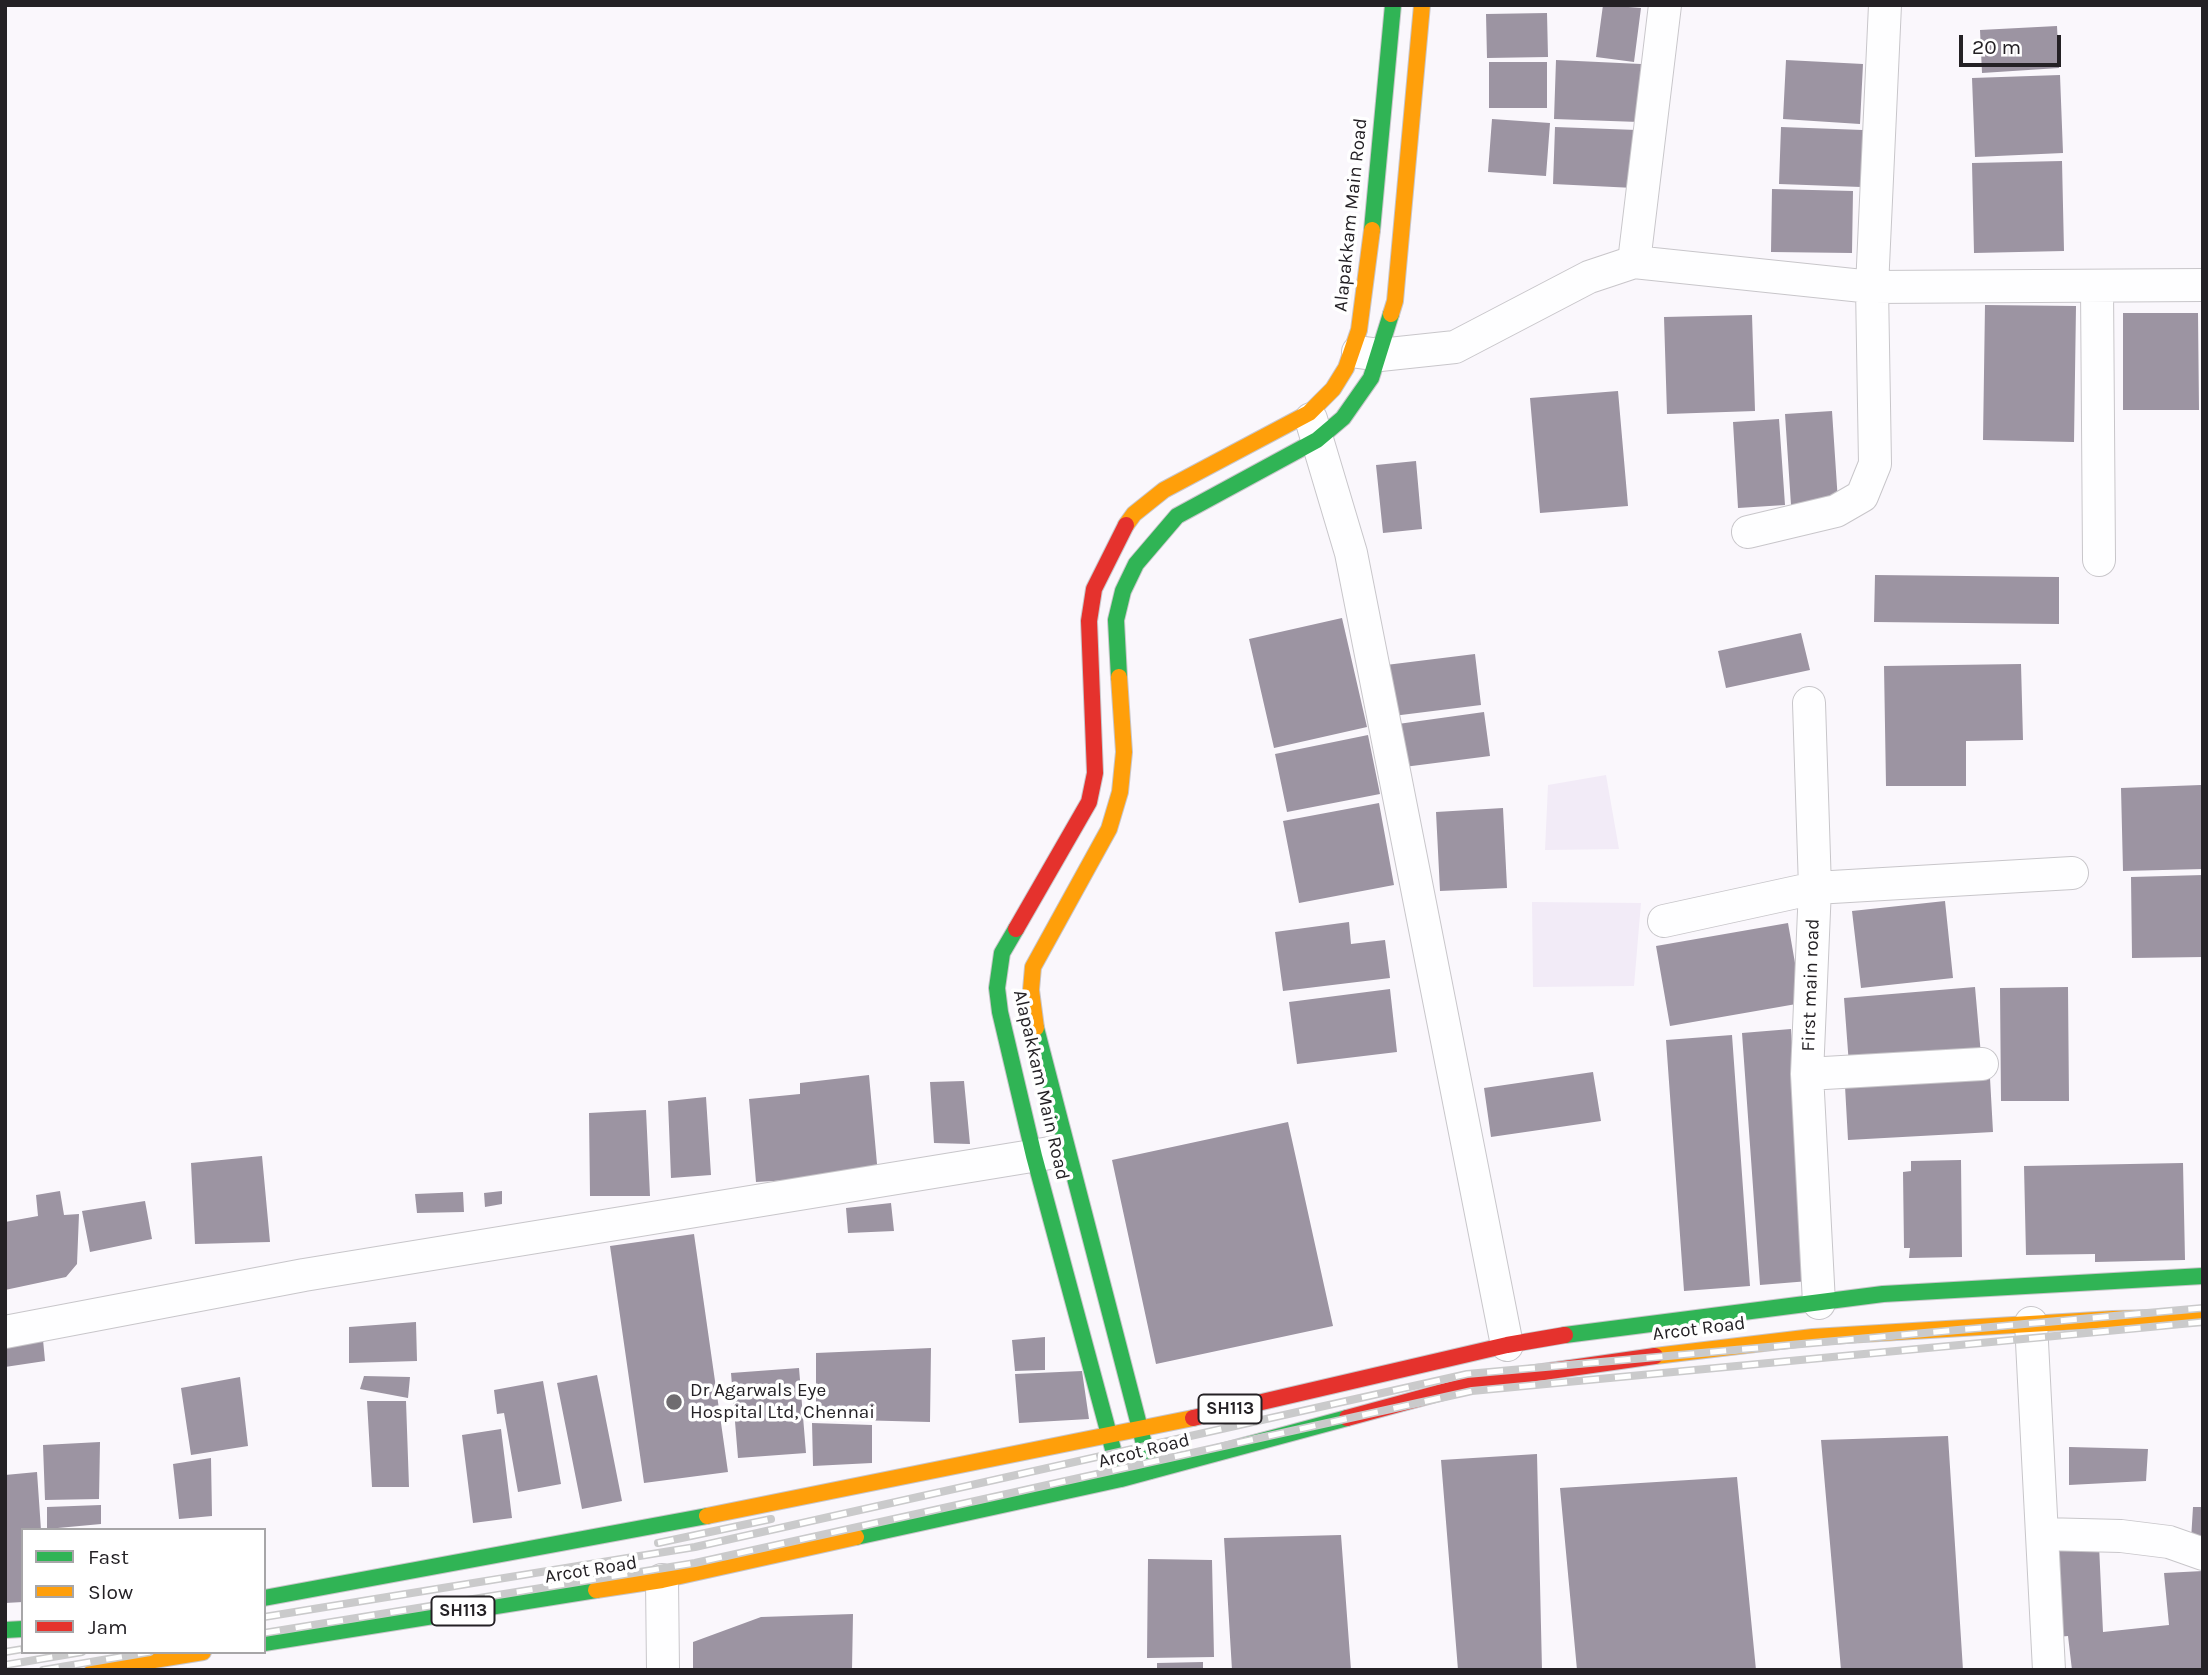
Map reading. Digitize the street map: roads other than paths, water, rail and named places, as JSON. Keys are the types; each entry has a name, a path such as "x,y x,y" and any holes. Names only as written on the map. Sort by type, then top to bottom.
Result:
{"main road":[{"name":"Alapakkam Main Road","path":"1121,1479 1034,1156 1000,1012 999,972 1009,936 1089,802 1095,773 1088,669 1088,621 1094,589 1120,533 1134,514 1185,478 1313,427 1343,418 1361,396 1366,353 1365,299 1392,5"},
{"name":"Alapakkam Main Road","path":"1151,1471 1036,1031 1031,990 1033,967 1109,829 1120,792 1124,752 1116,621 1123,590 1136,564 1177,516 1313,427 1333,389 1366,353 1395,301 1422,5"},
{"name":"Arcot Road","path":"266,1598 1109,1437 1507,1345 1597,1330 1883,1294 2203,1276"},
{"name":"Arcot Road","path":"266,1643 662,1580 1121,1479 1487,1380 1551,1369 1813,1337 2203,1317"},
{"path":"93,1670 191,1654"}],"street":[{"path":"1634,262 1665,5"},
{"path":"1748,532 1836,511 1862,496 1875,464 1872,287 1885,5"},
{"path":"1366,353 1455,347 1590,277 1634,262 1872,287 2203,285"},
{"path":"2096,287 2099,560"},
{"path":"1313,427 1351,553 1507,1345"},
{"path":"1809,703 1815,888"},
{"name":"First main road","path":"1664,921 1815,888 2072,873"},
{"name":"First main road","path":"1815,888 1807,1074 1982,1064"},
{"path":"1807,1074 1819,1303"},
{"path":"5,1332 304,1275 1068,1151"},
{"path":"2031,1324 2049,1670"},
{"path":"2042,1534 2121,1536 2169,1542 2203,1554"},
{"path":"662,1580 663,1670"}],"railway":[{"path":"266,1617 695,1547 1467,1374 2203,1308"},
{"path":"266,1633 695,1563 1472,1391 2203,1322"},
{"path":"658,1543 771,1519"},
{"path":"5,1652 21,1649"},
{"path":"5,1665 70,1654"},
{"path":"43,1670 138,1654"}],"place":[{"name":"Dr Agarwals Eye Hospital Ltd, Chennai","path":"674,1402"}]}
